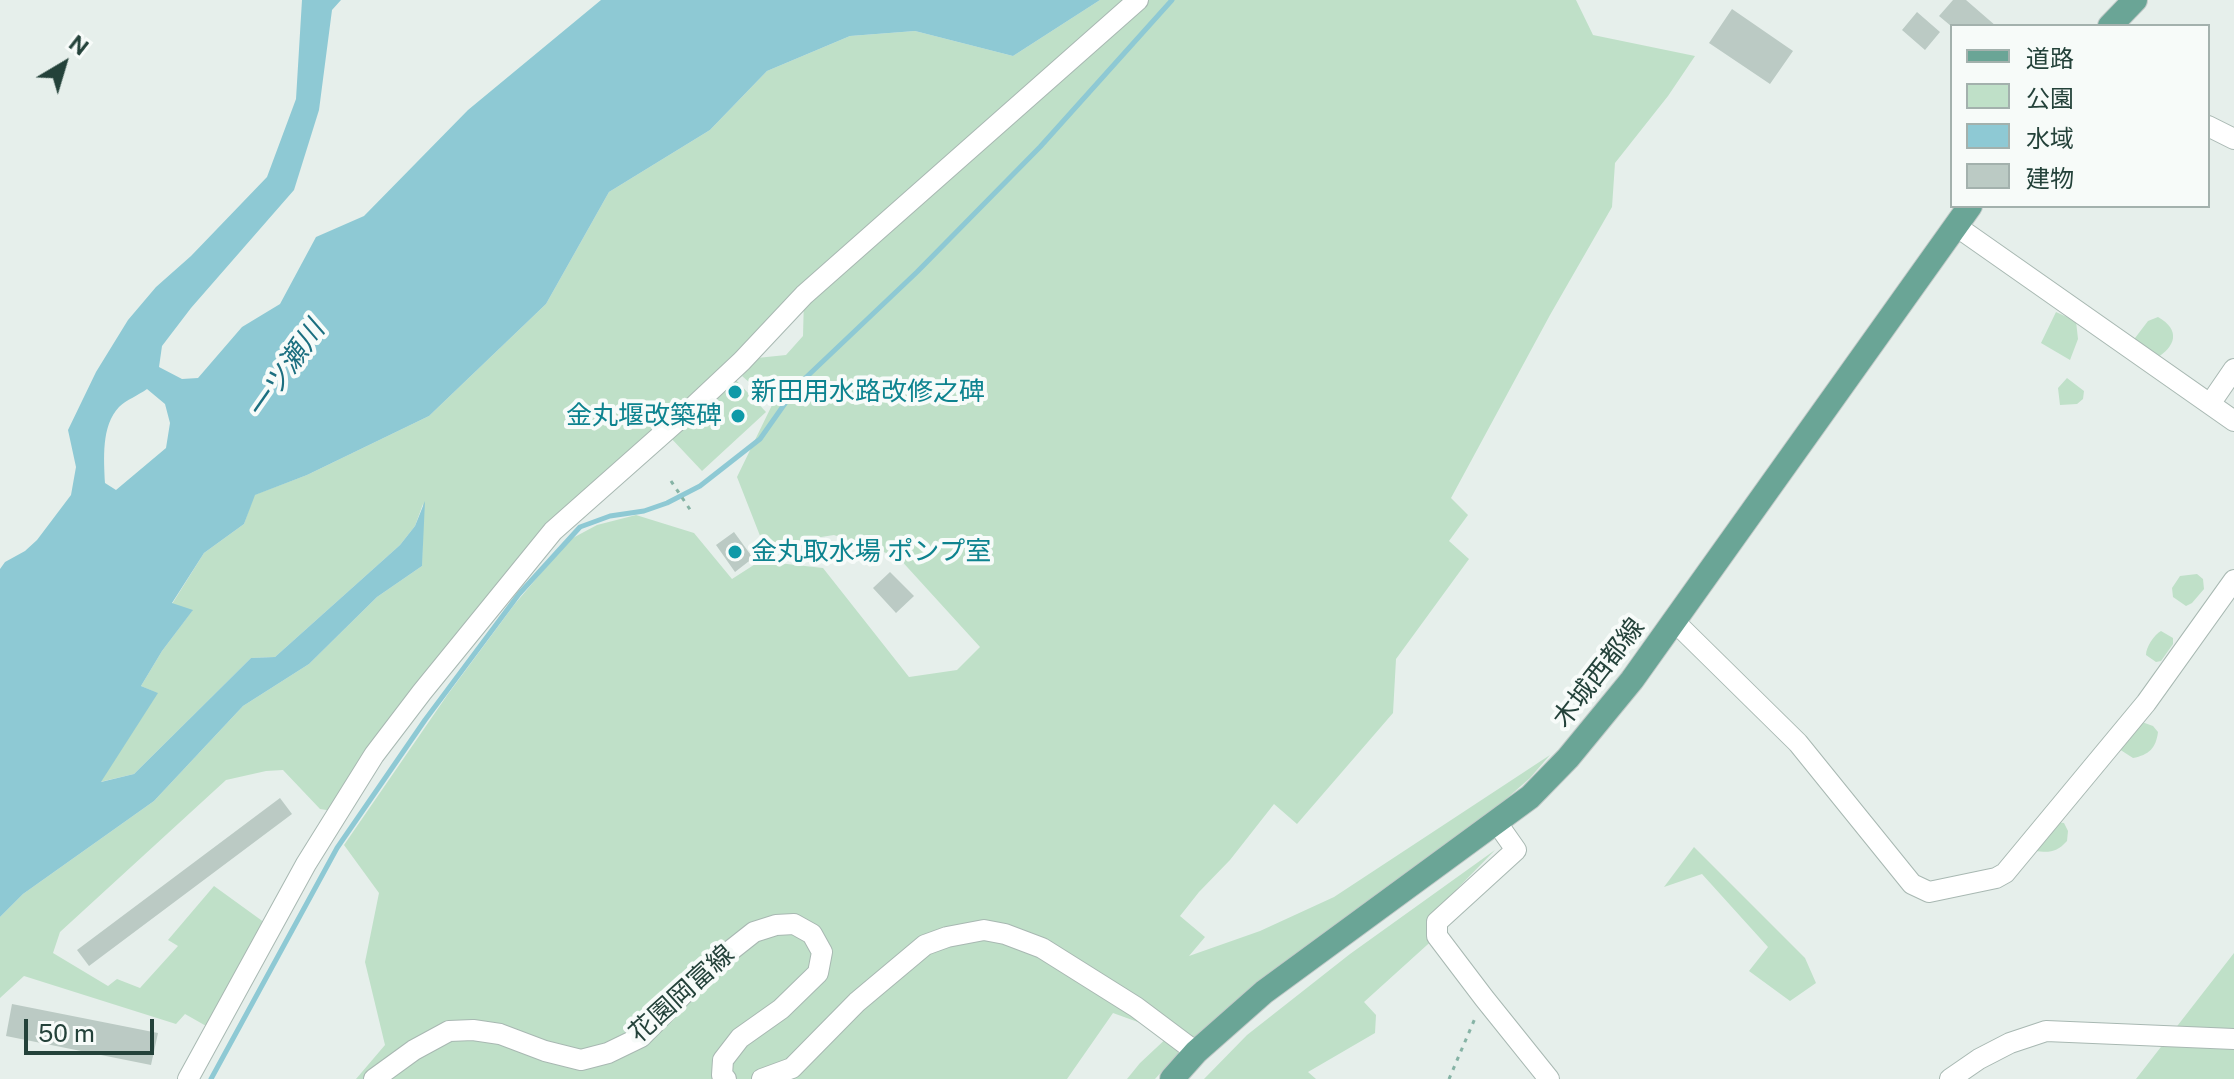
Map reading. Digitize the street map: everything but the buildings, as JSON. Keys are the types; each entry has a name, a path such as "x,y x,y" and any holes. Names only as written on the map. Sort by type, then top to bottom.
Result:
{"main road":[{"path":"2112,24 2135,0"},
{"name":"木城西都線","path":"1172,1079 1196,1052 1264,992 1497,823 1530,797 1568,758 1632,680 1963,216"}],"street":[{"path":"195,1077 306,864 374,755 553,531 742,361 804,295 1138,0"},
{"path":"2210,127 2234,139"},
{"path":"1963,216 2234,421"},
{"path":"2210,404 2234,369"},
{"path":"1674,621 1798,743 1912,884 1929,892 1996,878 2005,873 2146,703 2234,580"},
{"path":"1497,823 1516,850 1437,922 1437,936 1549,1079"},
{"name":"花園岡富線","path":"374,1079 414,1050 449,1031 473,1030 500,1034 545,1051 581,1060 608,1053 641,1037 711,966 754,932 776,925 794,924 812,934 822,952 818,973 781,1009 740,1038 723,1060 722,1075 726,1079"},
{"path":"762,1079 792,1068 857,1002 925,945 984,930 1005,934 1042,948 1136,1007 1196,1052"},
{"path":"1950,1079 2010,1043 2046,1031 2234,1039"}],"path":[{"path":"671,481 691,511"},
{"path":"1449,1079 1484,998"}],"green space":[{"path":"1100,0 1576,0 1593,35 1695,56 1615,163 1612,207 1451,498 1468,515 1449,541 1469,559 1396,659 1393,713 1297,824 1274,804 1230,860 1199,892 1180,916 1205,937 1189,956 1260,931 1334,897 1550,755 1530,778 1505,800 1250,988 1186,1045 1155,1079 1127,1079 1171,1034 1113,1013 1067,1079 356,1079 385,1045 365,962 379,893 344,845 448,694 514,605 569,540 597,525 636,515 694,533 732,579 760,561 823,568 909,677 957,670 980,647 898,557 834,535 764,546 737,477 773,403 742,376 757,358 786,355 803,336 804,297 553,531 339,812 320,809 283,770 226,780 60,932 53,953 108,986 117,979 140,988 178,946 168,940 214,886 272,928 215,1031 185,1014 176,1024 24,976 0,998 0,917 23,894 154,801 243,706 309,664 377,597 422,566 423,504 415,526 400,545 275,657 251,658 134,774 100,782 157,693 141,686 192,611 172,604 204,553 244,524 254,495 307,475 429,416 546,304 609,192 710,130 767,71 850,36 915,31 1013,56"},
{"path":"2056,312 2076,321 2078,339 2070,360 2041,343"},
{"path":"2158,317 2170,327 2173,338 2168,349 2155,359 2132,342 2148,321"},
{"path":"733,377 766,412 702,471 669,436"},
{"path":"2067,378 2084,391 2083,399 2077,404 2060,405 2058,388"},
{"path":"2197,574 2203,579 2204,589 2186,606 2173,597 2172,588 2180,576"},
{"path":"2161,631 2173,638 2173,644 2161,661 2156,662 2146,652"},
{"path":"2142,722 2153,726 2158,732 2157,738 2151,750 2133,758 2119,749"},
{"path":"2057,822 2064,823 2068,831 2067,841 2053,851 2035,851"},
{"path":"1694,847 1805,958 1816,983 1790,1001 1749,971 1768,947 1702,874 1664,887"},
{"path":"1495,850 1457,889 1437,922 1437,936 1364,1002 1376,1015 1375,1033 1308,1072 1316,1079 1204,1079 1247,1035 1350,954"},
{"path":"2234,953 2234,1079 2136,1079"}],"water":[{"name":"一ツ瀬川","path":"302,0 341,0 332,10 319,110 294,190 191,308 162,346 159,367 182,379 198,378 242,327 280,304 316,237 364,216 468,110 601,0 1100,0 1013,56 915,31 850,36 767,71 710,130 609,192 546,304 429,416 307,475 255,495 244,524 204,553 172,603 193,610 162,651 141,686 158,693 101,782 134,774 251,658 275,657 400,545 415,526 425,501 422,566 377,597 309,664 243,706 154,801 23,894 0,917 0,569 5,562 37,540 71,495 76,467 68,430 96,372 128,320 156,287 191,256 267,177 296,99","holes":["147,389 165,404 170,423 166,448 116,490 105,483 106,433 119,407"]}],"waterway":[{"path":"211,1079 337,848 425,720 519,594 580,527 610,516 644,511 667,503 700,486 760,439 798,385 917,272 1040,147 1172,0"}],"place":[{"name":"新田用水路改修之碑","path":"735,392"},
{"name":"金丸堰改築碑","path":"738,416"},
{"name":"金丸取水場 ポンプ室","path":"735,552"}]}
